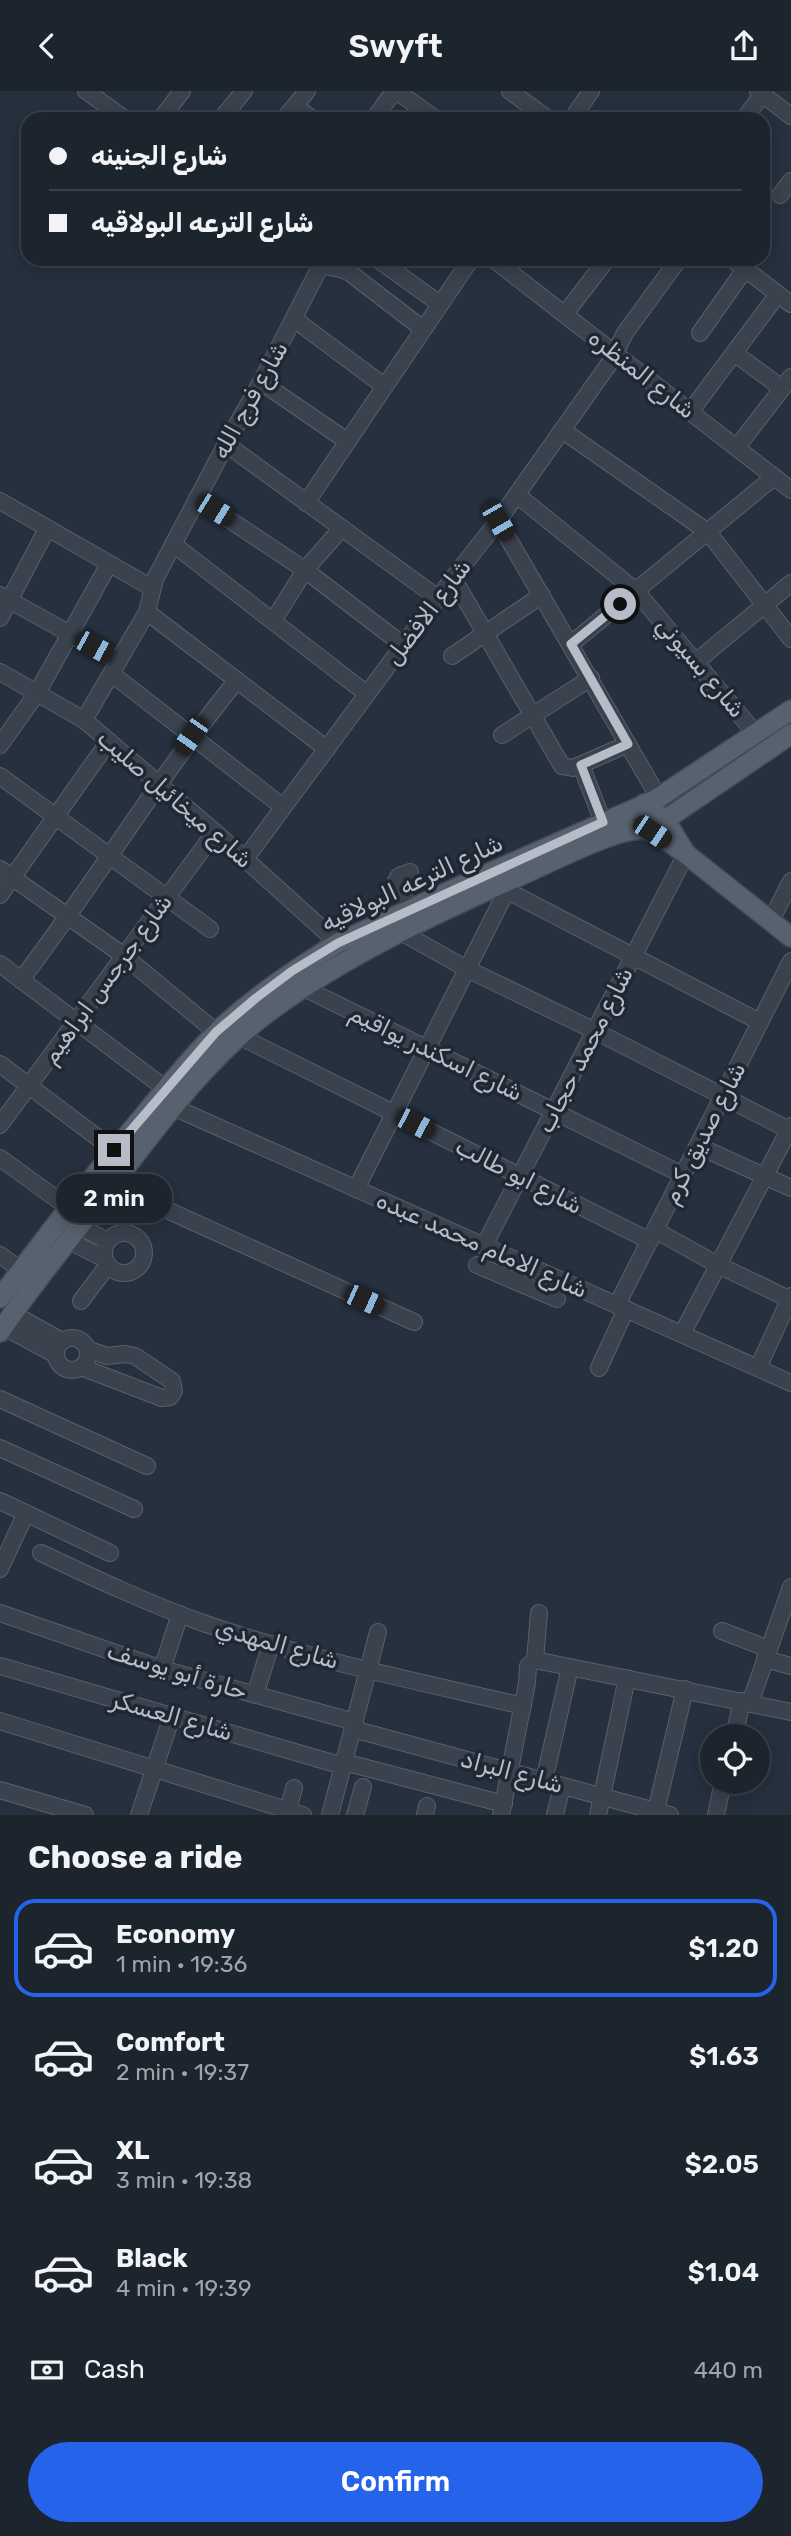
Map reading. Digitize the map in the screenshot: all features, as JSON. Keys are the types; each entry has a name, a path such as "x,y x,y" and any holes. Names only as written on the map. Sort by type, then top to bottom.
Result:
{"main road":[{"name":"شارع الترعه البولاقيه","path":"0,1299 114,1150 170,1098 200,1075 239,1036 302,987 492,886 603,822 651,801 791,709"},
{"path":"665,820 791,734"},
{"path":"651,801 686,854 791,937"},
{"name":"شارع الترعه البولاقيه","path":"4,1320 112,1185 216,1032 265,991 338,943 410,909 492,886 631,829 652,832 686,854"}],"street":[{"path":"86,91 115,112"},
{"path":"166,112 182,91"},
{"path":"227,112 244,91"},
{"path":"290,112 307,91"},
{"path":"379,112 395,91 426,112"},
{"path":"510,91 538,112"},
{"path":"577,112 591,91"},
{"path":"748,112 761,92 791,116"},
{"path":"295,106 303,112"},
{"path":"780,195 791,181"},
{"name":"شارع فرج الله","path":"84,720 146,612 152,588 173,544 294,319 315,266"},
{"path":"345,266 423,329"},
{"path":"387,266 440,304"},
{"path":"306,503 466,266"},
{"name":"شارع المنظره","path":"502,266 791,489"},
{"path":"565,314 602,266"},
{"name":"شارع الافضل","path":"245,859 517,495 611,361 625,333 674,266"},
{"path":"690,412 734,353 784,299 741,266"},
{"path":"700,333 745,269"},
{"path":"294,319 384,386"},
{"path":"734,353 786,383 737,447"},
{"path":"261,382 347,441"},
{"path":"562,430 708,531 791,639"},
{"path":"226,444 438,598"},
{"path":"571,644 775,477"},
{"name":"شارع بسيوني","path":"517,495 636,591 755,733"},
{"path":"197,498 305,570 403,645"},
{"path":"0,501 152,588"},
{"path":"498,521 592,678 628,744 651,801"},
{"path":"0,618 5,597 47,529"},
{"path":"273,621 305,570 341,529"},
{"path":"173,544 367,694"},
{"path":"0,745 37,693 109,564"},
{"path":"453,578 562,766 569,769 628,744"},
{"path":"697,661 791,583"},
{"path":"452,656 542,595"},
{"path":"5,597 70,634 115,667 191,736 283,807"},
{"path":"146,612 327,749"},
{"name":"شارع ميخائيل صليب","path":"0,672 84,720 215,832 338,943"},
{"path":"502,735 592,678"},
{"path":"21,980 69,917 191,736 237,680"},
{"path":"0,895 6,873 55,817 109,741"},
{"path":"581,765 603,822"},
{"path":"0,776 210,929"},
{"name":"شارع جرجس ابراهيم","path":"1,1123 215,832"},
{"name":"شارع محمد حجاب","path":"484,1246 686,854"},
{"path":"410,871 399,876 396,881 410,909"},
{"path":"6,873 123,955 216,1032"},
{"path":"771,921 786,901 791,881"},
{"path":"356,1189 467,969 492,886 760,1022"},
{"path":"401,932 467,969 790,1129 682,1335"},
{"name":"شارع صديق كرم","path":"599,1368 652,1236 791,961"},
{"name":"شارع الامام محمد عبده","path":"0,964 77,1020 170,1098 356,1189 791,1383"},
{"name":"شارع اسكندر يواقيم","path":"302,987 683,1175"},
{"name":"شارع ابو طالب","path":"239,1036 520,1176 790,1299"},
{"path":"0,1064 114,1150"},
{"path":"698,1146 791,1188"},
{"path":"0,1158 69,1208"},
{"path":"112,1185 414,1322"},
{"path":"75,1233 107,1241"},
{"path":"75,1233 106,1262 118,1272 130,1272 140,1265 144,1253 140,1241 130,1234 117,1234 107,1241 104,1253 106,1262 81,1301"},
{"path":"0,1255 21,1270"},
{"path":"496,1273 504,1255"},
{"path":"477,1265 557,1299"},
{"path":"758,1368 790,1299"},
{"path":"4,1320 59,1348"},
{"path":"59,1348 76,1339 87,1349 111,1356 125,1354 140,1359 172,1381 174,1391 170,1397 162,1398 81,1367"},
{"path":"59,1348 62,1367 72,1370 81,1367 87,1359 87,1349"},
{"path":"104,1376 111,1356"},
{"path":"0,1399 147,1466"},
{"path":"0,1448 134,1509"},
{"path":"0,1501 110,1553"},
{"path":"1,1562 8,1533 26,1513"},
{"name":"شارع المهدي","path":"41,1553 120,1590 180,1614 271,1644 523,1706"},
{"path":"738,1724 767,1654 786,1618 791,1587"},
{"name":"حارة أبو يوسف","path":"0,1613 162,1669 354,1726"},
{"path":"503,1809 528,1666 534,1660 539,1613"},
{"path":"162,1669 180,1614"},
{"path":"722,1631 791,1666"},
{"path":"330,1815 378,1632"},
{"path":"255,1695 271,1644"},
{"path":"534,1660 791,1712"},
{"name":"شارع العسكر","path":"0,1666 503,1809"},
{"path":"544,1781 570,1667"},
{"path":"598,1815 627,1678"},
{"path":"660,1814 685,1689"},
{"path":"139,1815 172,1716"},
{"path":"0,1721 295,1812 294,1787"},
{"name":"شارع البراد","path":"354,1726 660,1814"},
{"path":"555,1815 562,1786"},
{"path":"355,1815 363,1787"},
{"path":"0,1790 85,1815"},
{"path":"716,1815 720,1794"}],"route":[{"path":"114,1150 216,1032 292,971 338,943 603,822 581,765 628,744 571,644 620,604"}]}
